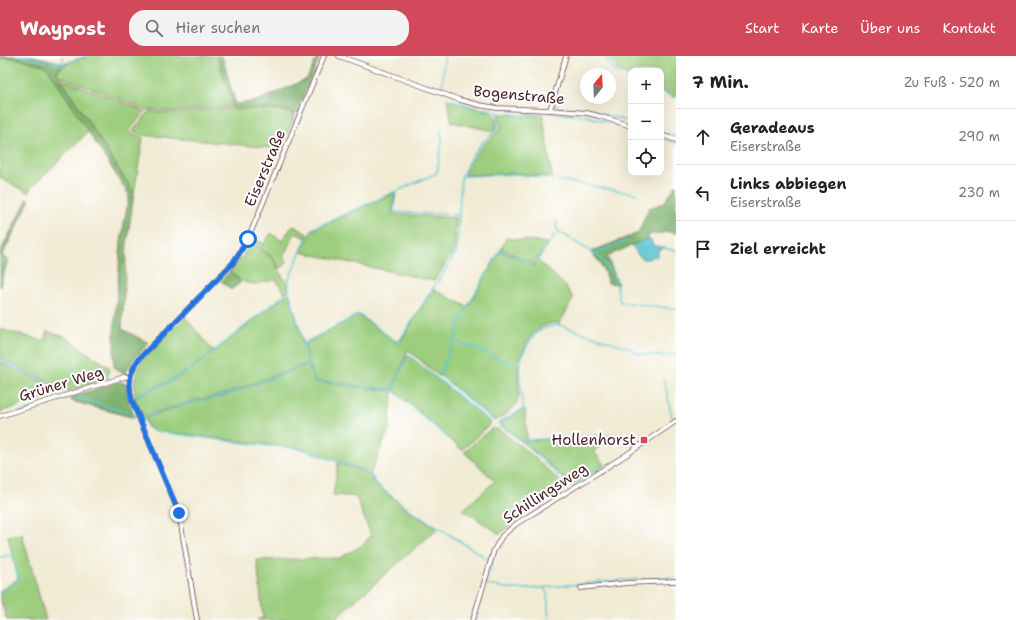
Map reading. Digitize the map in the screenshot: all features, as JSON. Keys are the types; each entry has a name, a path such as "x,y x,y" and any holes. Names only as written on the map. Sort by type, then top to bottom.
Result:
{"street":[{"name":"Eiserstraße","path":"129,377 132,368 139,359 233,263 242,250 248,239 324,56"},
{"name":"Bogenstraße","path":"339,56 460,100 479,105 497,108 587,113 628,125"},
{"path":"550,110 566,56"},
{"path":"664,136 676,140"},
{"name":"Grüner Weg","path":"0,416 124,377 129,377"},
{"path":"129,377 129,389 132,401 179,513 197,620"},
{"name":"Schillingsweg","path":"473,620 494,550 502,536 516,524 676,422"},
{"path":"581,588 627,583 676,581"}],"green space":[{"path":"0,56 32,56 68,64 58,69 57,73 134,193 127,244 122,329 149,343 134,359 125,373 114,367 114,334 121,241 129,195 50,72 43,65 15,58 0,58"},
{"path":"90,56 217,56 231,96 232,106 168,111 148,110 59,76 57,73 67,64"},
{"path":"217,56 222,56 236,104 257,101 307,79 317,57 320,56 291,125 293,113 281,110 233,109 231,96"},
{"path":"607,56 676,56 676,97 664,91 664,68 628,68 628,74 617,69"},
{"path":"0,58 15,58 43,65 50,72 89,131 30,189 29,193 0,178"},
{"path":"61,79 145,111 130,130 131,133 143,138 134,193"},
{"path":"447,99 478,109 491,111 496,117 496,127 493,131 452,122"},
{"path":"233,108 281,110 293,113 291,125 281,149 142,135 133,131 148,112 167,113"},
{"path":"499,114 523,116 543,115 552,177 515,173 466,175 465,173 468,166 476,155 501,128"},
{"path":"676,185 676,233 668,232 648,235 648,239 607,256 618,284 608,283 600,263 590,252 638,233 649,208 664,203"},
{"path":"395,193 392,214 456,218 455,249 434,281 301,252 312,230"},
{"path":"28,198 30,200 2,256 8,260 0,287 0,252"},
{"path":"293,225 307,234 306,238 295,233 283,256 287,263 280,269 271,256 251,242 252,238 264,244 271,233 282,241"},
{"path":"506,238 548,243 537,260 562,283 573,299 560,323 550,323 542,327 534,332 528,340 519,368 518,401 509,412 495,421 442,376 439,376 408,350 393,387 390,389 318,381 314,379 305,345 358,315 399,344 433,289 468,307 500,251 534,266 535,264 501,249"},
{"path":"250,244 271,257 283,278 287,281 288,291 285,293 276,280 251,284 242,281 230,271 243,256"},
{"path":"230,271 241,282 231,290 221,281"},
{"path":"289,293 307,358 307,364 221,395 193,401 143,416 135,397 168,383 192,369"},
{"path":"185,317 213,351 192,368 167,382 135,396 135,377 142,360"},
{"path":"0,329 44,341 47,331 65,337 110,368 107,379 69,391 0,358"},
{"path":"407,356 409,356 491,423 462,450 393,389"},
{"path":"0,362 50,385 49,396 0,412"},
{"path":"308,365 314,382 393,391 389,429 371,472 304,449 156,431 148,427 145,418 193,402 221,397"},
{"path":"119,382 125,383 127,396 135,418 71,401 70,397"},
{"path":"525,409 527,439 524,442 499,423"},
{"path":"491,429 499,429 536,459 564,485 563,491 514,521 500,534 463,510 495,481 464,452"},
{"path":"616,435 616,437 594,451 604,465 572,485 525,443 527,441"},
{"path":"338,463 369,474 376,485 410,512 437,529 333,620 257,620 263,618 257,560 340,558 364,544 371,535 356,497 333,495"},
{"path":"22,534 46,620 7,620 0,598 0,591 18,579 8,536"}],"water":[{"path":"648,239 651,240 653,245 664,248 658,250 658,255 656,257 654,256 648,259 643,259 638,255 632,245"}],"waterway":[{"path":"21,56 63,64 86,56"},
{"path":"62,56 64,64"},
{"path":"444,56 442,90 478,102"},
{"path":"604,56 615,71 628,77"},
{"path":"664,92 676,98"},
{"path":"447,99 497,112"},
{"path":"554,102 559,108 592,111 628,121"},
{"path":"304,344 358,315 395,341 400,340 457,251 461,178 469,160 482,143 498,128 498,113 523,115 542,113"},
{"path":"548,113 586,116 628,128"},
{"path":"312,229 437,173 442,140 441,131"},
{"path":"664,133 676,137"},
{"path":"664,139 676,143"},
{"path":"463,176 515,174 553,179"},
{"path":"558,180 637,194"},
{"path":"396,192 394,212 459,215"},
{"path":"557,221 556,226 558,231 595,254 627,241"},
{"path":"308,235 289,279 289,291 313,379 317,382 333,382 393,390 448,438"},
{"path":"537,261 554,235"},
{"path":"664,248 676,251"},
{"path":"493,420 440,375 466,309 500,250 533,265"},
{"path":"597,254 615,278 620,302 676,309"},
{"path":"138,406 134,397 163,385 193,368 285,294"},
{"path":"604,466 571,486 523,443 499,424 499,422 523,409 520,363 529,342 539,331 547,327 559,325 630,348 639,354 663,356 676,354"},
{"path":"454,340 515,365"},
{"path":"392,390 408,355 489,421"},
{"path":"0,360 66,392"},
{"path":"142,417 193,402 221,396 308,365"},
{"path":"664,380 673,421"},
{"path":"73,396 134,415"},
{"path":"0,419 67,398"},
{"path":"140,412 148,428 155,431 258,445 288,447 305,450 339,462"},
{"path":"526,440 616,435"},
{"path":"341,463 358,469"},
{"path":"361,470 368,471 377,485 411,511 488,559"},
{"path":"0,557 13,555 19,580 0,592"},
{"path":"487,579 492,564 491,563"},
{"path":"649,579 676,578"},
{"path":"486,583 487,585 512,589 528,589 645,579"},
{"path":"544,588 547,593 549,620"}],"place":[{"name":"Hollenhorst","path":"644,440"}],"route":[{"path":"179,513 132,401 129,389 129,377 132,368 139,359 233,263 248,239"}]}
